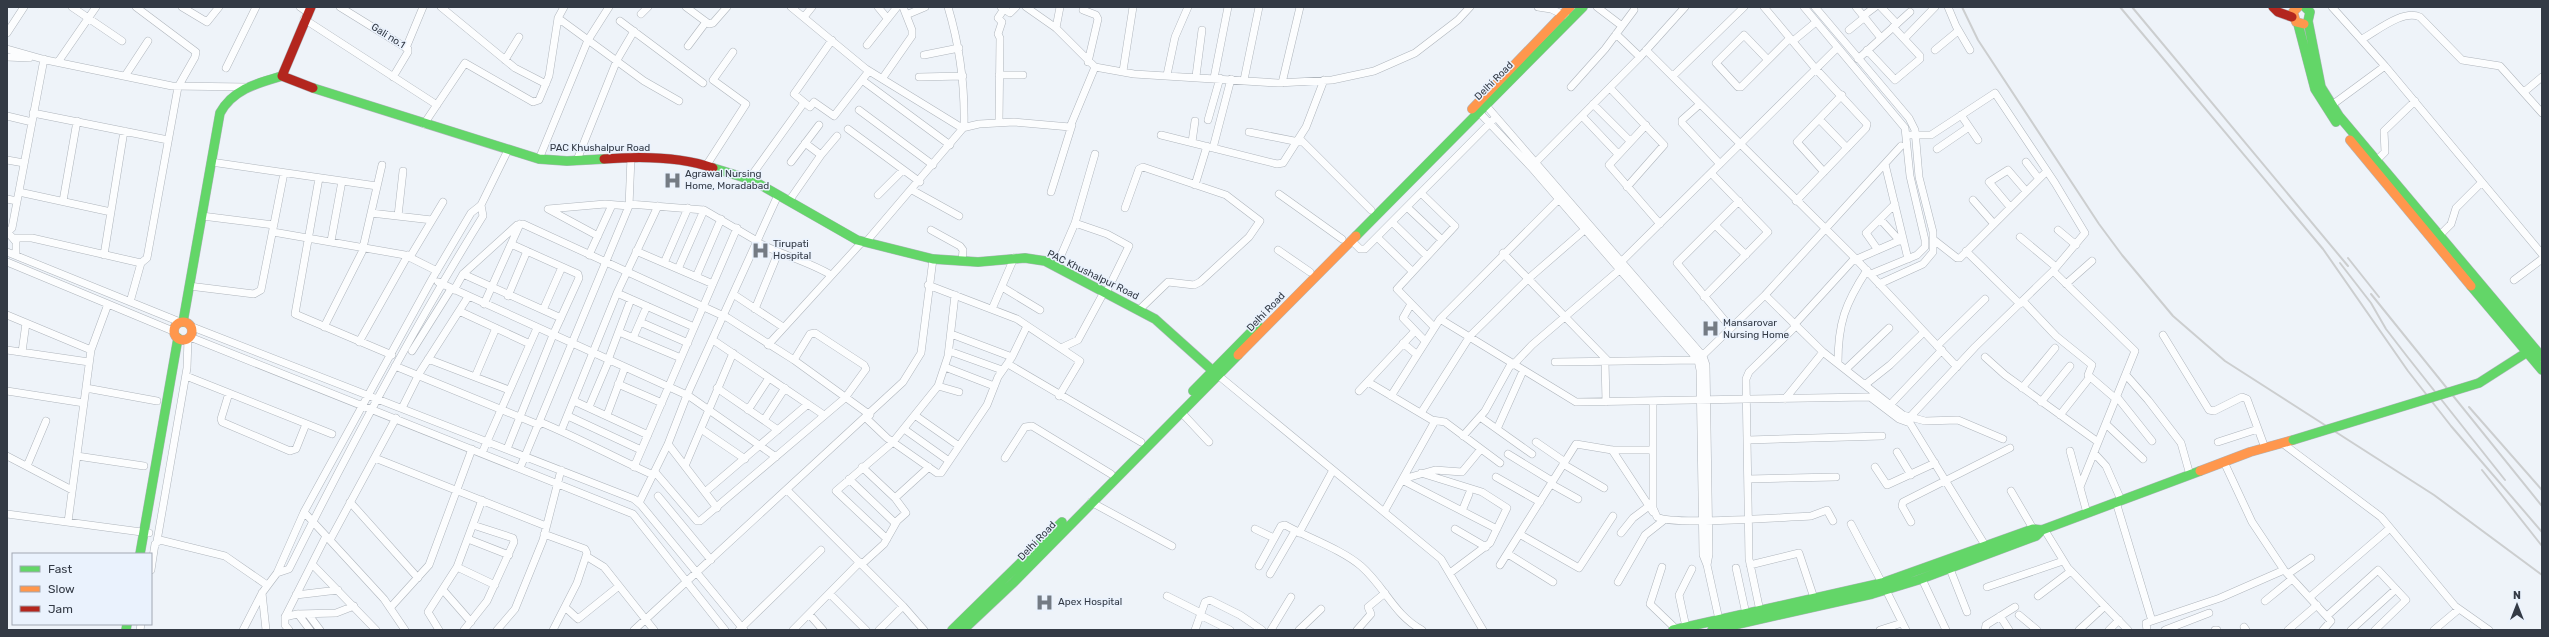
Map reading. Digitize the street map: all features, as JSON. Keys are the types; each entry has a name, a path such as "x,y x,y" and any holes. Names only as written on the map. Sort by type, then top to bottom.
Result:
{"main road":[{"path":"952,630 1111,474 1141,442 1216,373 1310,272 1347,240 1371,210 1477,109 1568,14 1583,7"},
{"path":"2273,7 2278,12 2294,13 2307,12 2316,7"},
{"path":"140,553 146,532 182,337 189,286 211,162 223,107 248,87 282,76 305,11"},
{"path":"2307,12 2321,87 2332,105 2531,350 2542,370"},
{"path":"2294,13 2315,89 2325,108 2380,178 2531,350 2542,357"},
{"name":"PAC Khushalpur Road","path":"282,76 326,93 538,159 577,160 631,157 693,161 749,179 864,242 933,259 978,262 1014,258 1045,261 1155,319 1216,373"},
{"name":"Delhi Road","path":"963,630 1181,412 1216,373 1477,109"},
{"path":"182,337 192,331 184,323"},
{"path":"1675,630 1686,627 1722,626 1884,586 1988,550 2224,462 2479,383 2531,350"},
{"path":"145,553 146,532"},
{"path":"1722,626 1746,614 1814,598 1922,579 1950,569 1988,550"}],"street":[{"path":"7,34 24,7"},
{"path":"72,7 122,41"},
{"path":"58,62 96,7"},
{"path":"130,302 141,263 147,258 178,86 195,57 195,50 136,7"},
{"path":"182,7 207,22 219,7"},
{"path":"226,68 256,7"},
{"name":"Gali no.1","path":"340,7 406,48 408,52 393,77"},
{"path":"406,48 423,7"},
{"path":"441,7 505,60 546,84"},
{"path":"424,124 465,63 533,102 539,100 550,70 558,18 564,7"},
{"path":"538,159 588,40 609,7"},
{"path":"641,14 648,7"},
{"path":"686,7 706,22 713,23 727,7"},
{"path":"791,7 869,71 957,126 964,127 999,122 1041,123 1067,127 1072,125"},
{"path":"804,18 812,7"},
{"path":"878,7 887,18"},
{"path":"866,44 897,7"},
{"path":"882,79 912,36 912,30 903,7"},
{"path":"906,15 925,7"},
{"path":"768,345 831,275 920,182 964,127 963,76 959,48 948,7"},
{"path":"999,122 1000,38 998,34 1002,22 998,18 1003,8 1010,12 1016,7"},
{"path":"1026,7 1056,28 1088,62 1095,67 1167,75 1282,82 1324,80 1374,71 1415,53 1458,20 1470,7"},
{"path":"1056,28 1060,7"},
{"path":"1123,71 1133,7"},
{"path":"1167,75 1175,37 1188,7"},
{"path":"1208,120 1217,78 1228,7"},
{"path":"1244,80 1258,7"},
{"path":"1282,82 1300,7"},
{"path":"1538,7 1568,14"},
{"path":"1597,7 1622,26"},
{"path":"1534,164 1640,57 1685,7"},
{"path":"1672,76 1744,7"},
{"path":"1764,7 1815,68 1842,95 1867,124 1866,128 1796,201"},
{"path":"1804,7 1816,22 1838,44 1911,135 1934,240 1931,256 1923,264 1873,277"},
{"path":"1815,7 1838,44 1858,59 1912,122 1911,181 1925,244 1921,253 1873,277 1848,300 1843,312 1838,334 1838,363"},
{"path":"1856,7 1882,38"},
{"path":"1849,30 1875,7"},
{"path":"1867,50 1893,80 1897,80 1920,58 1904,39 1882,7"},
{"path":"1904,39 1935,7"},
{"path":"1948,7 1958,31 1970,50"},
{"path":"2332,7 2362,39 2415,101 2542,254"},
{"path":"1083,10 1096,15 1098,19 1088,62"},
{"path":"1571,87 1616,34 1634,10"},
{"path":"305,11 393,77 437,105"},
{"path":"1858,59 1910,12"},
{"path":"2362,39 2404,16 2415,14 2420,17 2462,60 2500,66 2542,113"},
{"path":"558,18 644,81 679,102"},
{"path":"620,20 703,83"},
{"path":"688,46 706,22"},
{"path":"1768,60 1744,35 1716,63 1739,88 1791,39 1816,22"},
{"path":"1196,76 1202,30"},
{"path":"577,160 617,60 634,31"},
{"path":"1936,50 1958,31"},
{"path":"1616,34 1640,57"},
{"path":"505,60 519,37"},
{"path":"832,40 794,94 803,104 810,107 814,102 834,116 869,71"},
{"path":"125,76 148,41"},
{"path":"1463,436 1480,417 1512,364 1621,266 1660,224 1838,44"},
{"path":"924,55 959,48"},
{"path":"7,49 42,59 178,86 248,87"},
{"path":"1646,50 1824,229 1856,258 1957,367"},
{"path":"706,166 746,106 745,102 713,80 733,52"},
{"path":"7,57 42,59"},
{"path":"42,59 34,113 12,228 8,233 14,238 32,238 141,263"},
{"path":"2332,105 2385,66"},
{"path":"1051,192 1072,125 1095,67"},
{"path":"999,75 1022,75"},
{"path":"919,77 963,76"},
{"path":"2524,92 2542,77"},
{"path":"1195,185 1210,147 1231,79"},
{"path":"862,80 950,145"},
{"path":"1161,135 1277,164 1286,160 1299,140 1324,80"},
{"path":"1610,88 1664,145 1627,187"},
{"path":"1910,417 2054,269 2084,235 2084,230 2047,170 1996,94 1992,93 1931,135 1911,135"},
{"path":"1824,172 1797,142 1842,95"},
{"path":"2376,161 2385,152 2384,131 2415,101"},
{"path":"1484,102 1561,196 1706,365 1704,401 1705,520 1702,555 1707,565 1722,626"},
{"path":"749,179 803,104"},
{"path":"1593,104 1630,141"},
{"path":"1700,104 1682,122 1720,164"},
{"path":"1477,109 1534,164"},
{"path":"859,110 933,165"},
{"path":"34,113 168,140"},
{"path":"1961,115 1978,140"},
{"path":"7,116 32,122"},
{"path":"1279,194 1363,250 1496,116"},
{"path":"1582,116 1618,154"},
{"path":"1818,119 1847,148"},
{"path":"63,201 77,122"},
{"path":"1192,142 1195,122"},
{"path":"791,162 819,125"},
{"path":"1646,125 1609,165 1660,224"},
{"path":"1937,148 1969,127"},
{"path":"848,129 920,182"},
{"path":"104,255 124,131"},
{"path":"1249,132 1299,140 1371,210"},
{"path":"789,201 821,155 837,136"},
{"path":"806,143 821,155"},
{"path":"1555,362 1700,358 1765,295 1901,146"},
{"path":"243,630 262,593 277,573 304,512 392,355 432,279 471,213 481,205 508,150"},
{"path":"1056,267 1075,223 1095,154"},
{"path":"520,468 574,344 629,205 631,157"},
{"path":"7,160 24,163"},
{"path":"211,162 377,186"},
{"path":"2026,162 2039,179"},
{"path":"1885,164 1901,240 1908,259"},
{"path":"324,327 364,246 382,165"},
{"path":"1125,208 1141,167 1226,195 1259,219 1260,224 1249,237 1197,284 1168,282 1139,310"},
{"path":"878,195 903,170"},
{"path":"2010,207 1989,182 2008,170 2026,191"},
{"path":"1934,240 1957,258 1994,224 2047,170"},
{"path":"398,216 403,171"},
{"path":"189,286 258,293 262,287 284,173"},
{"path":"1704,297 1768,232 1711,173"},
{"path":"319,178 310,238 295,311 297,316 392,355"},
{"path":"331,241 342,181"},
{"path":"2439,236 2451,224 2456,208 2482,182"},
{"path":"912,190 959,216"},
{"path":"19,192 111,212"},
{"path":"1421,193 1455,226 1397,289 1434,327"},
{"path":"639,503 668,444 687,395 778,195"},
{"path":"1391,396 1416,354 1440,319 1503,253 1561,196"},
{"path":"7,199 17,201"},
{"path":"1973,200 1994,224"},
{"path":"359,342 409,256 443,202"},
{"path":"1731,328 1677,264 1739,202"},
{"path":"1878,250 1865,234 1894,204"},
{"path":"277,573 288,569 376,399 441,284 483,216 481,205"},
{"path":"589,255 612,205"},
{"path":"598,236 548,209 629,205 704,210 778,253 812,264 831,275"},
{"path":"561,431 594,354 626,272 658,206"},
{"path":"1407,207 1442,240"},
{"path":"664,263 688,208"},
{"path":"678,269 704,210"},
{"path":"371,213 432,220"},
{"path":"202,216 274,229 310,238 364,246 409,256 437,271"},
{"path":"696,277 721,219"},
{"path":"1880,219 1901,240"},
{"path":"1392,222 1427,256"},
{"path":"1061,348 1078,340 1129,246 1107,234 1075,223"},
{"path":"484,304 520,224"},
{"path":"520,224 723,316 794,360 846,398 868,416 894,442 939,474 987,405 1002,370 1012,357 1027,326"},
{"path":"412,351 463,274 520,224"},
{"path":"1715,225 1746,255"},
{"path":"1421,413 1470,336 1528,279 1588,227"},
{"path":"634,466 737,228"},
{"path":"931,230 960,246 963,250 962,261"},
{"path":"2058,230 2076,244"},
{"path":"1377,237 1412,272"},
{"path":"2020,237 2054,269 2066,284 2134,349 2135,354 2080,487"},
{"path":"14,238 16,255"},
{"path":"1760,611 1750,565 1746,379 1749,372 1795,326 1856,258 1901,240"},
{"path":"507,449 553,335 579,278 578,274 511,244"},
{"path":"1278,250 1310,272"},
{"path":"636,251 713,284"},
{"path":"1966,251 2056,336 2092,365 2087,374 2116,398 2152,441"},
{"path":"7,252 368,396 561,470 639,503 697,572 742,629 821,550"},
{"path":"508,296 527,252"},
{"path":"755,309 778,253"},
{"path":"1503,253 1607,361 1606,402"},
{"path":"992,309 1014,258"},
{"path":"634,630 868,416 903,382 921,353 928,285 933,259"},
{"path":"2514,280 2542,259"},
{"path":"2066,284 2092,261"},
{"path":"7,262 182,337 372,408 633,514 725,630"},
{"path":"542,310 562,267"},
{"path":"463,274 508,296 561,318"},
{"path":"432,279 468,297 687,395 762,444 776,457"},
{"path":"928,285 992,309 1027,326 1080,361 1059,396"},
{"path":"1002,287 1040,310"},
{"path":"617,293 694,327"},
{"path":"733,294 783,327"},
{"path":"887,540 837,493 837,489 894,442 916,416 938,386 949,351 955,295"},
{"path":"1765,295 1823,352 1866,384 1890,405 1910,417 1925,421 1958,420 2003,439"},
{"path":"402,408 417,377 468,297"},
{"path":"589,407 609,360 631,299"},
{"path":"1890,405 1939,348 1986,299"},
{"path":"68,522 91,350 108,304"},
{"path":"1411,304 1403,318 1425,341"},
{"path":"633,338 647,306"},
{"path":"458,311 530,344"},
{"path":"7,315 91,350"},
{"path":"1440,319 1470,336 1523,371 1565,394 1574,402 1704,401 1866,396 1873,398 1899,419 1910,423 1988,550"},
{"path":"640,322 688,343"},
{"path":"22,352 26,323"},
{"path":"475,377 496,328"},
{"path":"482,453 538,328"},
{"path":"1846,369 1889,328"},
{"path":"1359,391 1415,331"},
{"path":"619,332 681,358"},
{"path":"395,366 417,377 519,417 561,431 634,466 654,473 697,521 700,522 824,415 846,398 866,369 864,365 815,332 810,334 794,360"},
{"path":"1866,384 1890,365 1924,332"},
{"path":"951,334 1012,357"},
{"path":"2163,335 2210,410 2214,411 2245,398 2266,448"},
{"path":"152,565 186,376 182,337"},
{"path":"713,340 824,415"},
{"path":"1403,344 1416,354"},
{"path":"2022,388 2055,348"},
{"path":"7,350 89,362"},
{"path":"949,351 1002,370"},
{"path":"1784,399 1823,352"},
{"path":"685,466 701,429 708,408 733,353"},
{"path":"1985,357 2022,388 2098,442"},
{"path":"428,359 509,390"},
{"path":"1008,364 1059,396 1141,442"},
{"path":"2041,402 2070,366"},
{"path":"607,415 625,367"},
{"path":"945,367 994,386"},
{"path":"1497,429 1523,371"},
{"path":"1216,373 1441,559 1483,630"},
{"path":"2126,375 2148,400 2181,443 2190,474"},
{"path":"186,376 332,434"},
{"path":"2060,415 2090,377"},
{"path":"748,410 768,378"},
{"path":"1368,382 1435,421 1445,422 1500,463"},
{"path":"618,384 662,402"},
{"path":"938,386 959,392"},
{"path":"86,388 157,402"},
{"path":"717,388 778,430"},
{"path":"764,420 785,388"},
{"path":"7,391 84,402"},
{"path":"229,393 221,419 222,422 290,452 296,449 306,424"},
{"path":"574,401 648,435"},
{"path":"1653,402 1654,513"},
{"path":"704,492 745,459 808,404"},
{"path":"1181,412 1209,442"},
{"path":"568,416 641,450"},
{"path":"916,416 959,446"},
{"path":"1480,417 1532,454"},
{"path":"289,630 285,625 285,617 296,595 312,564 350,502 396,418"},
{"path":"27,466 46,421"},
{"path":"1384,512 1435,421"},
{"path":"2106,424 2142,459"},
{"path":"1005,458 1025,427 1032,426 1111,474"},
{"path":"701,429 745,459"},
{"path":"904,429 949,461"},
{"path":"2218,442 2258,429"},
{"path":"1748,440 1882,436"},
{"path":"1536,442 1564,463 1604,488"},
{"path":"668,444 717,508"},
{"path":"1500,565 1521,535 1564,463 1578,444 1612,450 1653,450"},
{"path":"2282,444 2381,517 2459,609 2488,630"},
{"path":"1911,522 1902,504 2010,448"},
{"path":"390,608 418,578 433,558 472,449"},
{"path":"1402,479 1435,470 1462,472 1481,449"},
{"path":"1612,450 1654,513 1664,520 1749,519 1812,516 1827,510 1834,521"},
{"path":"2070,451 2080,487 2085,514"},
{"path":"1897,452 1911,475"},
{"path":"2094,452 2106,466 2118,501 2121,519 2152,621"},
{"path":"1508,454 1578,499"},
{"path":"7,456 72,490"},
{"path":"77,456 144,466"},
{"path":"374,458 546,526"},
{"path":"2224,462 2252,522 2288,574 2332,622 2323,630"},
{"path":"1875,467 1887,485 1935,463"},
{"path":"895,498 929,467"},
{"path":"793,630 861,563 887,540 895,523 906,512 895,498 862,468"},
{"path":"497,630 515,609 544,534 561,470"},
{"path":"1270,574 1297,532 1333,470"},
{"path":"1421,473 1482,492 1506,506 1507,510 1486,547 1450,573"},
{"path":"1496,477 1540,502"},
{"path":"1748,480 1836,477"},
{"path":"849,479 895,523"},
{"path":"1402,479 1497,529"},
{"path":"787,490 861,563 924,630"},
{"path":"2011,491 2039,531 2071,571 2128,630"},
{"path":"1462,511 1470,494"},
{"path":"658,496 711,560"},
{"path":"439,630 428,612 457,568 482,500"},
{"path":"350,502 418,578"},
{"path":"1091,502 1172,546"},
{"path":"1621,534 1633,518 1649,506"},
{"path":"304,512 390,608 405,630"},
{"path":"7,514 146,532"},
{"path":"1521,535 1579,568 1613,516"},
{"path":"1618,582 1645,535 1664,520"},
{"path":"1851,524 1906,630"},
{"path":"464,630 487,601 514,542 512,538 473,525"},
{"path":"1259,566 1282,525 1357,564 1385,593 1403,619 1422,630"},
{"path":"2310,597 2390,528"},
{"path":"1255,529 1274,538"},
{"path":"1455,529 1486,547"},
{"path":"544,534 585,549 586,556 566,608 553,630"},
{"path":"468,539 509,555"},
{"path":"157,541 160,540 225,556 267,585"},
{"path":"1750,565 1799,552 1814,598"},
{"path":"1508,554 1553,582"},
{"path":"586,556 604,567 654,630"},
{"path":"2265,601 2288,574 2311,558"},
{"path":"1988,587 2063,561"},
{"path":"312,564 376,630"},
{"path":"1662,567 1650,604 1675,630"},
{"path":"457,568 495,585"},
{"path":"1736,568 1746,614"},
{"path":"1686,627 1679,595 1692,569"},
{"path":"1950,569 1967,612"},
{"path":"2038,596 2071,571"},
{"path":"2327,616 2376,571 2380,571 2406,601 2375,630"},
{"path":"2147,630 2146,624 2152,621 2288,574"},
{"path":"1922,579 1946,630"},
{"path":"566,608 578,619 619,586"},
{"path":"2351,630 2396,589"},
{"path":"296,595 338,590"},
{"path":"443,590 471,622"},
{"path":"262,593 266,630"},
{"path":"1357,630 1371,614 1368,607 1385,593"},
{"path":"830,594 866,630"},
{"path":"1167,596 1230,630"},
{"path":"1271,630 1292,597"},
{"path":"1195,630 1205,602 1210,600 1240,615 1262,630"},
{"path":"2288,630 2317,605"},
{"path":"285,617 298,614 336,613 354,606"},
{"path":"879,630 903,606"},
{"path":"2079,630 2105,606"},
{"path":"1985,630 1986,625 2015,607"},
{"path":"1299,630 1321,609"},
{"path":"2434,630 2459,609"},
{"path":"2165,630 2209,613"},
{"path":"298,614 310,630"},
{"path":"308,614 320,630"},
{"path":"809,614 823,630"},
{"path":"2020,615 2037,630"},
{"path":"2000,616 2008,630"},
{"path":"2109,630 2119,620"},
{"path":"1880,630 1902,623"}],"railway":[{"path":"1962,7 1978,40 2099,224 2122,255 2173,316 2225,361 2434,495 2542,575"},
{"path":"2120,7 2323,249 2408,371 2451,426 2542,532"},
{"path":"2132,7 2348,266"},
{"path":"2348,258 2379,297"},
{"path":"2340,263 2371,303 2386,329 2505,480"},
{"path":"2371,294 2542,506"},
{"path":"2469,407 2542,490"},
{"path":"2482,470 2542,546"}],"traffic: fast":[{"path":"1356,236 1583,7"},
{"path":"2305,7 2310,12 2308,21 2321,87 2339,116 2542,357"},
{"path":"2298,24 2315,89 2336,122"},
{"path":"183,322 220,113 232,98 247,88 282,76"},
{"path":"313,88 539,159 567,161 604,159"},
{"path":"713,168 752,180 857,240 933,259 978,262 1025,258 1045,261 1155,319 1213,371"},
{"path":"2471,286 2542,370"},
{"path":"1193,391 1258,325"},
{"path":"140,553 178,338"},
{"path":"2479,383 2532,349"},
{"path":"963,630 1014,582 1238,355"},
{"path":"2293,440 2479,383"},
{"path":"1673,630 1882,583 2033,529 2042,530 2200,471"},
{"path":"952,630 1062,522"},
{"path":"1712,630 1872,594 1918,580 2036,536 2042,530"},
{"path":"126,630 127,625"}],"traffic: slow":[{"path":"1472,109 1570,7"},
{"path":"2298,7 2293,12 2296,22 2304,24"},
{"path":"2350,140 2471,286"},
{"path":"1238,355 1356,236"},
{"path":"183,322 189,325 192,331 189,337 183,340 177,337 174,331 177,325 183,322"},
{"path":"2200,471 2250,452 2293,440"}],"traffic: jam":[{"path":"311,7 282,76 313,88"},
{"path":"2273,7 2278,12 2292,17"},
{"path":"604,159 632,157 673,159 713,168"}],"place":[{"name":"Agrawal Nursing Home, Moradabad","path":"672,180"},
{"name":"Tirupati Hospital","path":"760,250"},
{"name":"Mansarovar Nursing Home","path":"1710,329"},
{"name":"Apex Hospital","path":"1045,602"}]}
